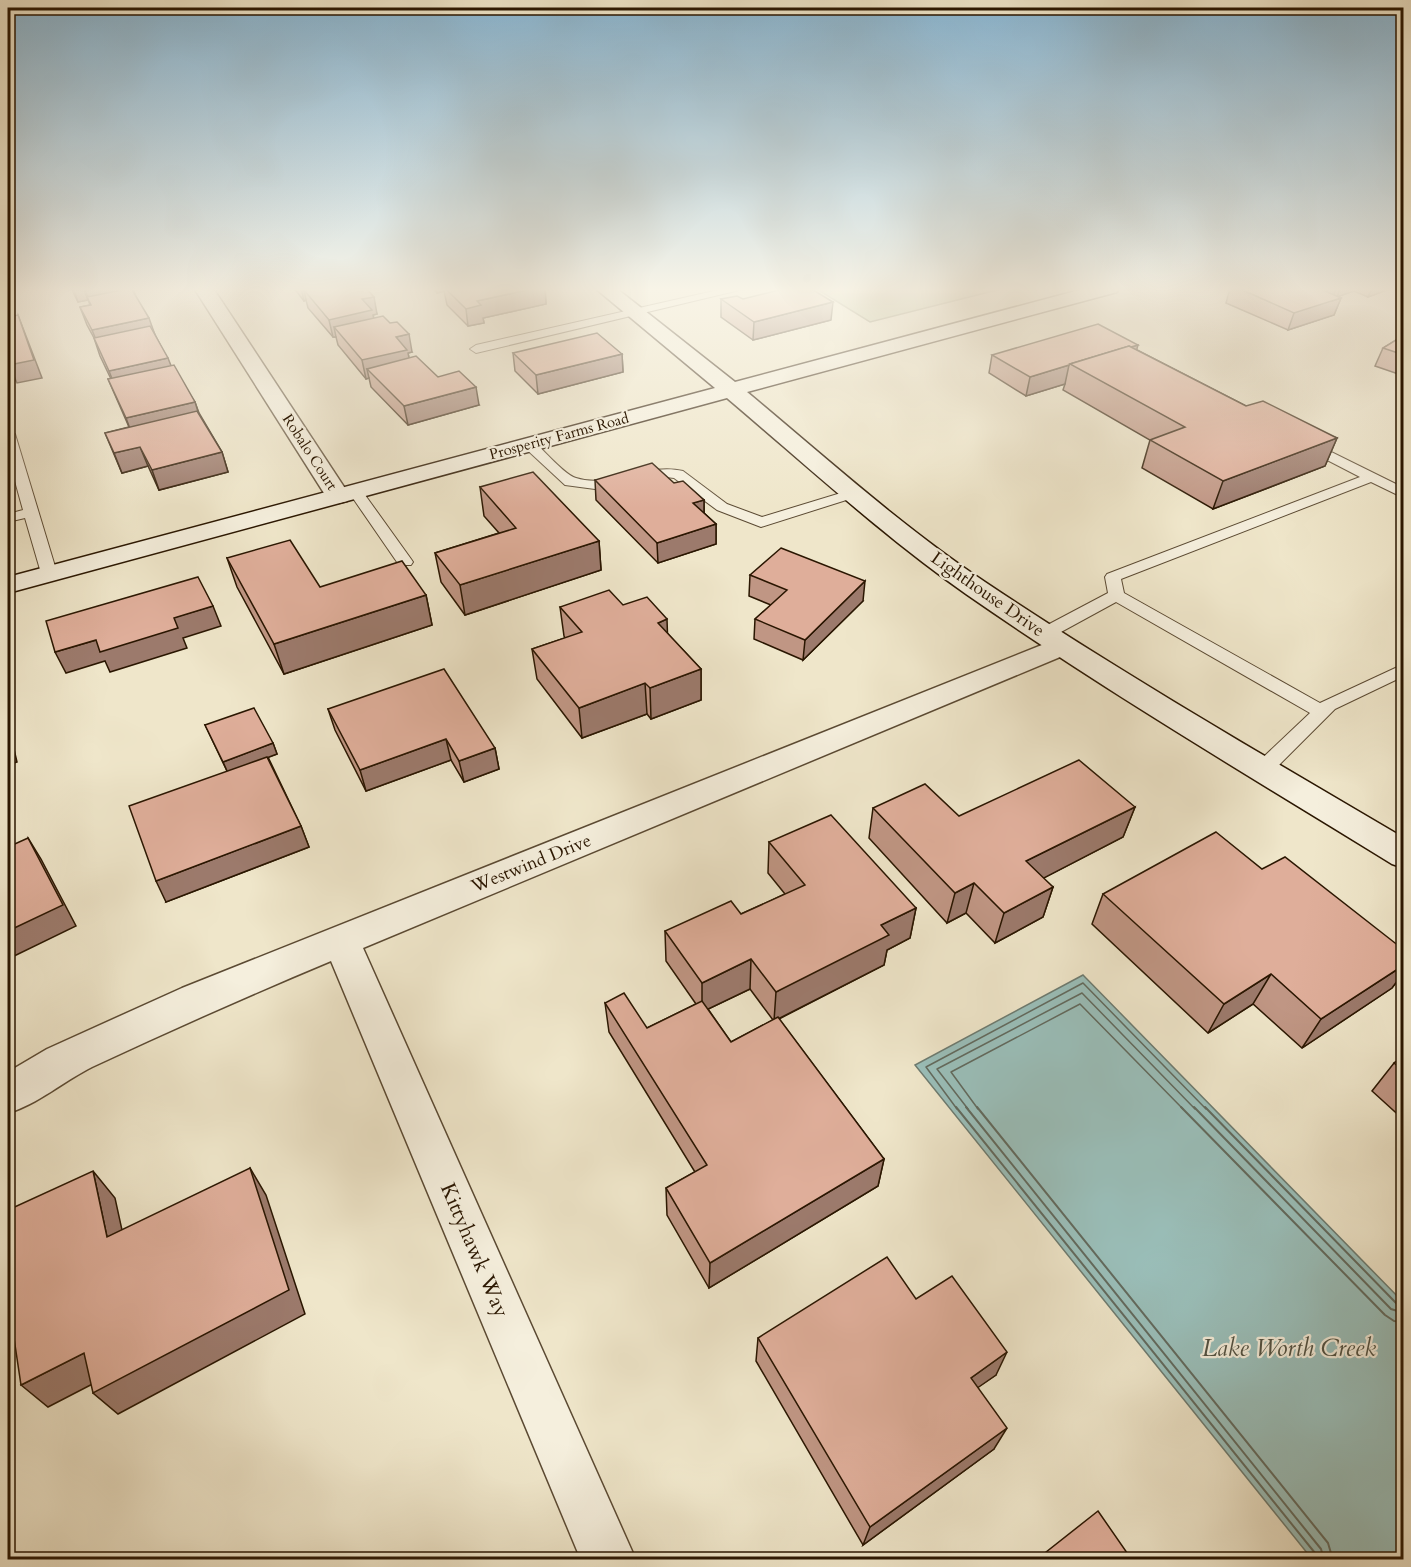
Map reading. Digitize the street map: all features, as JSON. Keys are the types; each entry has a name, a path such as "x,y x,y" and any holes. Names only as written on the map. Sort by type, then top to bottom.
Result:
{"street":[{"name":"Robalo Court","path":"254,361 346,493"},
{"name":"Lighthouse Drive","path":"695,361 854,493 974,587 1053,640 1404,855"},
{"name":"Prosperity Farms Road","path":"8,585 838,361"},
{"name":"Westwind Drive","path":"8,1094 62,1062 196,1000 1053,640"},
{"name":"Kittyhawk Way","path":"341,941 609,1560"}],"lane":[{"path":"8,434 50,573"},
{"path":"1290,435 1404,494"},
{"path":"529,444 570,482 595,484 658,472 678,474 722,507 761,522 854,493"},
{"path":"1116,595 1113,577 1372,477"},
{"path":"346,493 405,562"},
{"path":"8,518 31,512"},
{"path":"1053,640 1116,595"},
{"path":"1116,595 1322,712"},
{"path":"1263,769 1329,705 1404,669"}],"water":[{"name":"Lake Worth Creek","path":"1083,975 1403,1302 1403,1559 1312,1559 915,1065"}],"building":[{"path":"8,361 28,361 9,365"},
{"path":"105,361 154,361 109,371"},
{"path":"397,361 421,361 438,377 459,371 476,387 404,406 367,369"},
{"path":"521,361 593,361 536,375"},
{"path":"1003,361 1079,361 1069,365 1030,377"},
{"path":"1079,361 1158,361 1246,406 1263,401 1337,438 1223,481 1150,440 1185,427 1070,364"},
{"path":"174,365 195,402 126,418 108,379"},
{"path":"197,411 222,452 152,470 140,447 114,453 105,433"},
{"path":"652,463 674,483 683,481 704,500 693,503 716,524 657,543 595,480"},
{"path":"533,472 599,541 460,585 435,553 516,528 480,487"},
{"path":"290,540 320,587 402,561 426,595 274,644 227,558"},
{"path":"781,548 865,581 805,640 755,619 787,590 750,575"},
{"path":"198,577 213,606 174,618 178,628 100,652 96,640 55,652 46,621"},
{"path":"609,590 623,605 647,597 667,619 658,623 701,669 650,688 645,683 579,708 532,649 582,632 560,607"},
{"path":"444,669 495,748 459,761 446,739 360,770 328,709"},
{"path":"254,708 273,743 223,762 205,725"},
{"path":"267,757 301,826 156,881 129,806"},
{"path":"1079,760 1135,807 1026,861 1053,887 1004,913 974,883 955,893 873,808 925,784 959,816"},
{"path":"831,815 916,908 881,925 889,935 776,992 751,959 702,983 665,931 731,901 741,914 805,885 769,842"},
{"path":"1216,832 1262,869 1285,857 1404,950 1404,965 1321,1019 1271,974 1224,1004 1103,894"},
{"path":"28,838 63,905 8,931 8,847"},
{"path":"624,993 647,1028 702,1001 731,1042 778,1017 884,1159 710,1263 666,1188 707,1165 605,1003"},
{"path":"1404,1056 1404,1071 1394,1063"},
{"path":"250,1168 289,1290 93,1393 84,1353 21,1385 8,1298 8,1210 93,1171 107,1237"},
{"path":"887,1257 916,1299 952,1276 1007,1352 971,1378 1007,1428 870,1527 758,1338"},
{"path":"1098,1511 1132,1560 1036,1560"}]}
